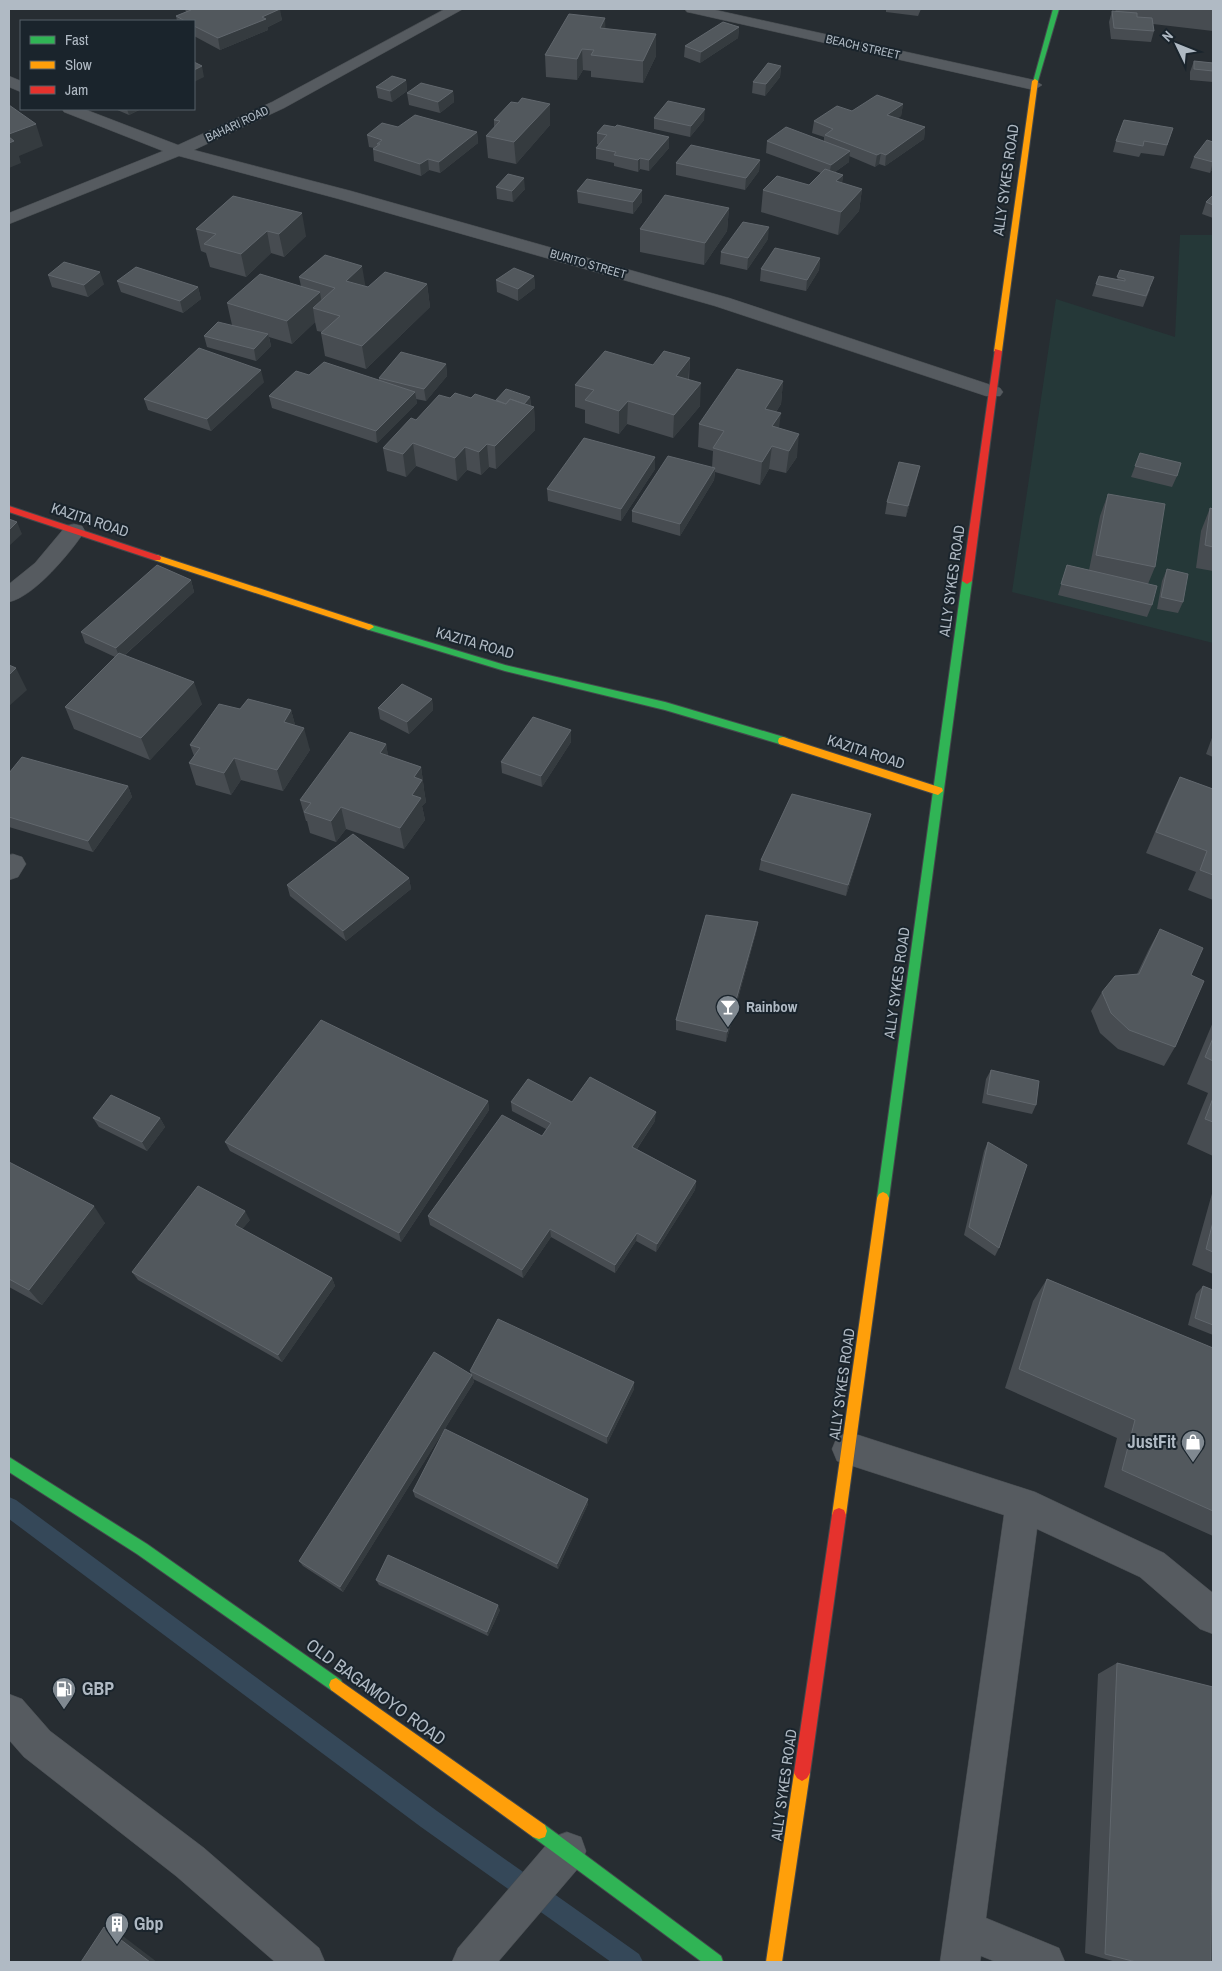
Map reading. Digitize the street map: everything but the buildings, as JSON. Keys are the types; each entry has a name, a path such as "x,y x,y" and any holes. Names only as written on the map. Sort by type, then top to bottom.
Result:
{"street":[{"name":"BAHARI ROAD","path":"9,219 178,151 278,105 456,9"},
{"name":"BEACH STREET","path":"692,9 1034,85"},
{"name":"ALLY SYKES ROAD","path":"774,1962 849,1449 1034,85 1056,9"},
{"name":"BURITO STREET","path":"73,110 178,151 355,198 722,302 993,392"},
{"name":"KAZITA ROAD","path":"9,509 386,634 505,668 684,712 785,741 938,792"},
{"path":"9,596 43,568 74,531"},
{"path":"849,1449 1023,1504 1152,1565 1213,1616"},
{"name":"OLD BAGAMOYO ROAD","path":"9,1464 50,1488 265,1634 567,1851 715,1962"},
{"path":"1023,1504 963,1946 1045,1962"},
{"path":"9,1712 37,1744 190,1862 305,1962"},
{"path":"472,1962 567,1851"}],"shaded area":[{"path":"1180,235 1213,235 1213,643 1012,592 1056,299 1175,337"}],"waterway":[{"path":"9,1507 429,1819 631,1962"}],"traffic: fast":[{"path":"1035,81 1056,9"},
{"path":"883,1198 967,581"},
{"path":"369,627 505,668 665,706 783,741"},
{"path":"9,1464 142,1549 336,1685"},
{"path":"539,1831 715,1962"}],"traffic: slow":[{"path":"998,351 1035,81"},
{"path":"157,558 369,627"},
{"path":"783,741 938,791"},
{"path":"839,1515 883,1198"},
{"path":"336,1685 539,1831"},
{"path":"774,1962 802,1773"}],"traffic: jam":[{"path":"967,581 998,351"},
{"path":"9,509 157,558"},
{"path":"802,1773 839,1515"}],"place":[{"name":"Rainbow","path":"728,1028"},
{"name":"JustFit","path":"1193,1463"},
{"name":"GBP","path":"64,1710"},
{"name":"Gbp","path":"117,1945"}]}
